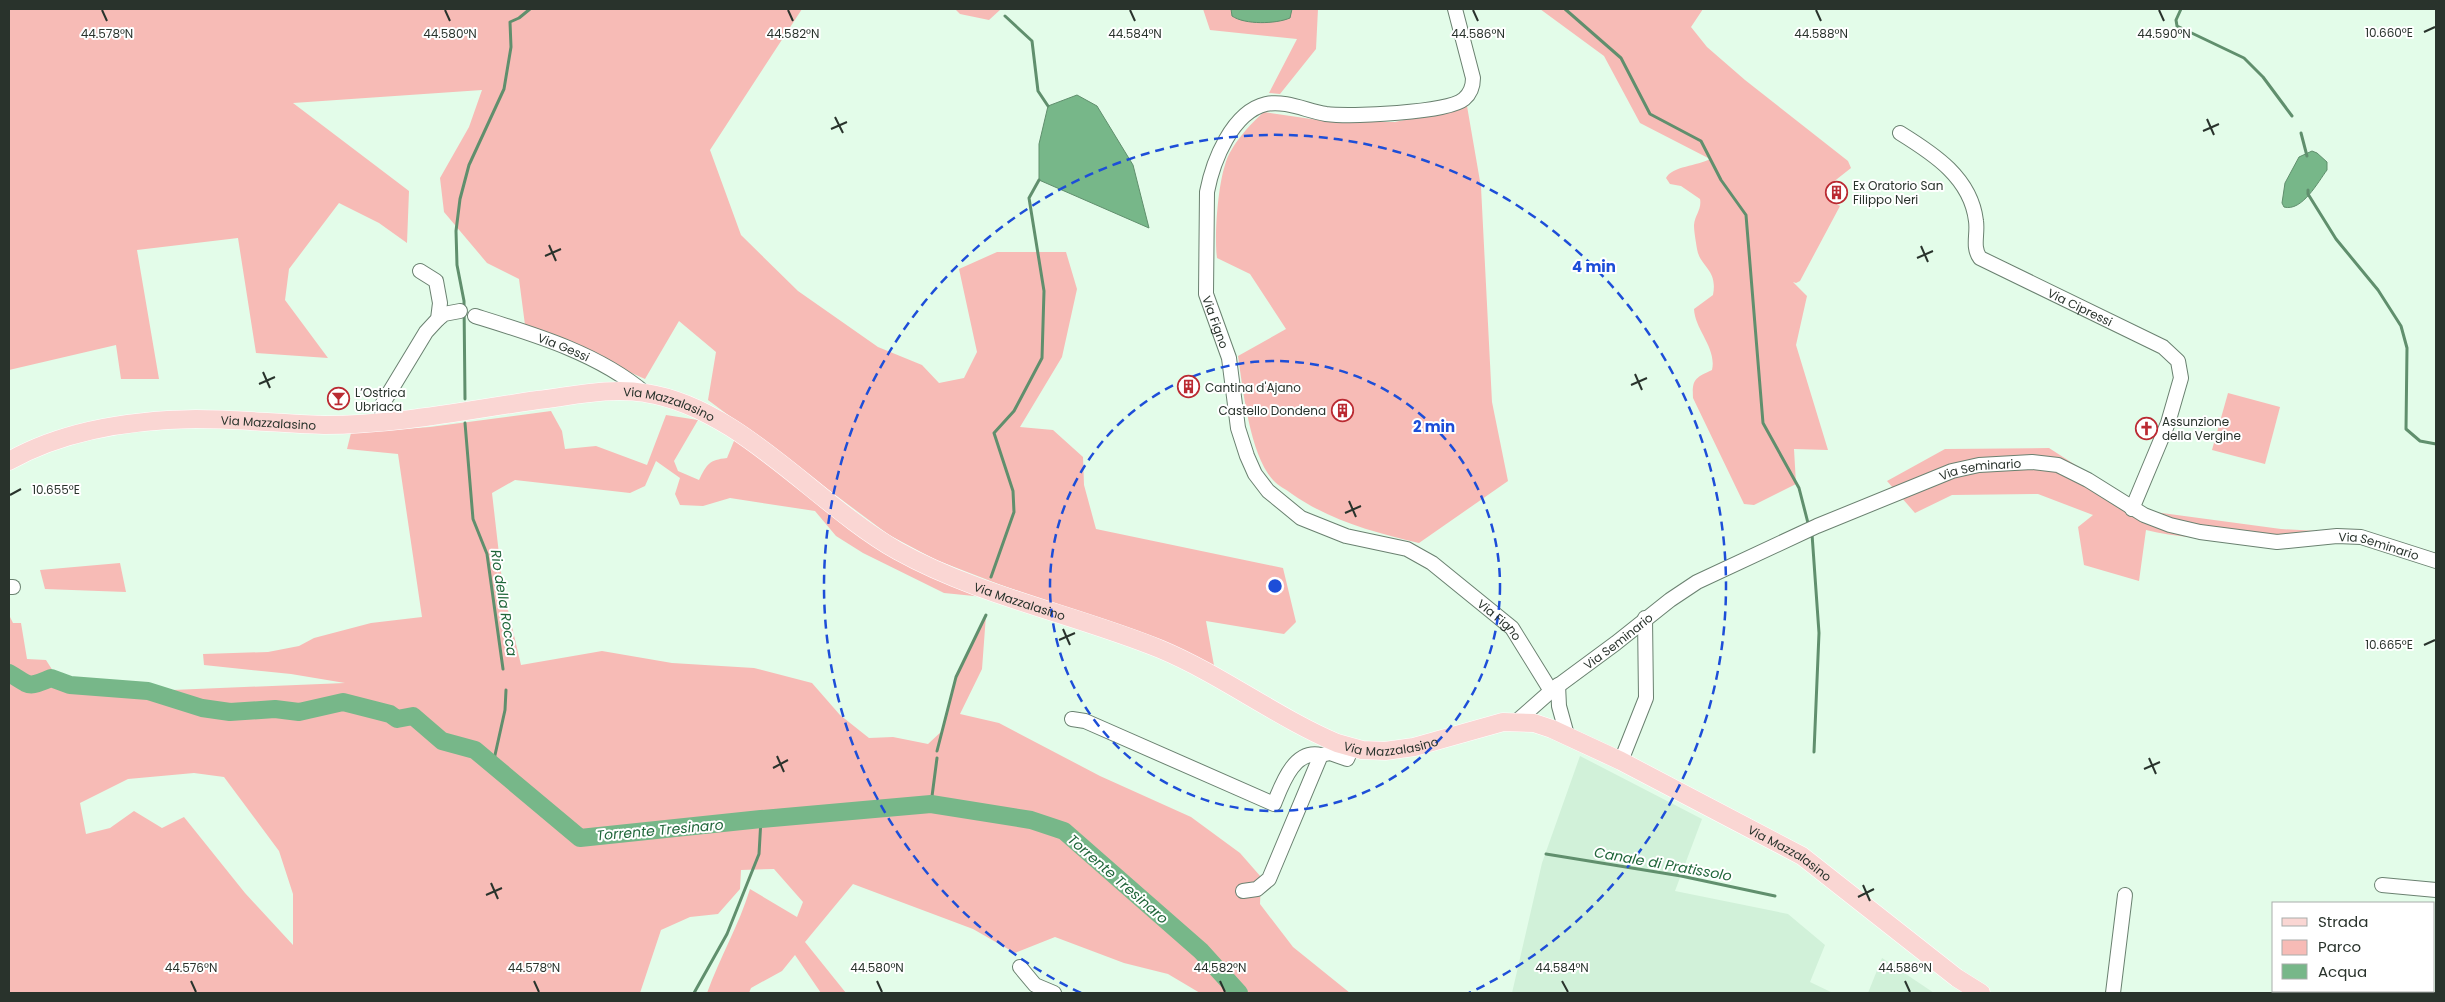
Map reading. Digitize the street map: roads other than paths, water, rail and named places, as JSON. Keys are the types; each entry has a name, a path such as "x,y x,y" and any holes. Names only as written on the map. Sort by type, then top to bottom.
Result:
{"main road":[{"name":"Via Mazzalasino","path":"9,461 34,447 64,437 157,421 196,419 329,425 382,421 596,392 645,393 698,410 736,431 871,534 917,560 967,581 1165,652 1324,738 1352,748 1374,752 1399,750 1493,723 1517,721 1534,723 1566,735 1621,761 1802,856 1956,978 1981,993"}],"street":[{"name":"Via Figno","path":"1455,9 1473,78 1473,87 1469,93 1456,103 1366,116 1324,114 1284,104 1267,104 1258,108 1236,126 1210,176 1207,210 1206,294 1229,358 1238,428 1255,474 1268,491 1301,518 1320,528 1346,536 1407,549 1432,563 1512,628 1554,688"},
{"name":"Via Cipressi","path":"1900,132 1931,153 1965,186 1975,214 1975,245 1980,258 2163,347 2178,361 2181,378 2168,423 2132,509"},
{"path":"420,271 436,281 440,303 438,319"},
{"path":"382,421 384,403 426,332 444,314 460,311"},
{"name":"Via Gessi","path":"475,316 530,334 597,361 626,377 645,393"},
{"name":"Via Seminario","path":"1517,721 1554,688 1682,591 1726,567 1817,526 1952,471 1970,467 2004,462 2032,462 2058,466 2088,480 2132,509 2170,525 2225,537 2277,542 2336,536 2361,537 2436,561"},
{"path":"1621,761 1646,698 1646,618"},
{"path":"1554,688 1566,735"},
{"path":"1072,719 1085,721 1274,804 1289,771 1302,758 1311,752 1330,753 1346,759 1352,748"},
{"path":"1243,891 1257,889 1269,879 1321,754"},
{"path":"2382,886 2436,890"},
{"path":"2113,993 2125,895"},
{"path":"1020,967 1034,986 1054,993"}],"water":[{"path":"1231,9 1292,9 1290,18 1261,23 1238,19 1232,16"},
{"path":"1077,95 1097,106 1133,165 1149,228 1039,180 1039,144 1048,106"},
{"path":"2312,151 2327,162 2327,170 2303,201 2291,207 2284,207 2282,203 2285,183 2299,157"}],"waterway":[{"name":"Rio della Rocca","path":"465,399 464,301 457,265 456,231 460,199 469,165 504,89 511,47 510,22 519,18 530,9"},
{"path":"1565,9 1621,58 1650,114 1701,141 1721,180 1746,215 1763,423 1799,488 1808,523"},
{"path":"2181,9 2176,20 2177,26 2244,58 2263,77 2292,116"},
{"path":"1005,16 1032,41 1038,91 1048,106"},
{"path":"2301,133 2307,156"},
{"path":"991,577 1014,512 1013,491 994,433 1014,411 1042,358 1044,291 1029,198 1039,180"},
{"path":"2308,190 2308,194 2336,239 2378,290 2401,326 2407,348 2406,429 2420,441 2436,444"},
{"name":"Rio della Rocca","path":"465,423 473,519 487,554 503,669"},
{"path":"1812,534 1819,633 1814,752"},
{"path":"937,751 956,677 986,615"},
{"name":"Torrente Tresinaro","path":"9,673 29,684 37,684 51,678 70,685 148,691 202,708 230,712 275,709 299,712 343,702 390,714 397,719 413,716 442,741 475,750 580,838 931,804 1031,820 1064,831 1201,951 1239,993"},
{"name":"Rio della Rocca","path":"493,764 505,710 506,690"},
{"path":"931,804 937,758"},
{"path":"694,993 727,934 759,854 761,819"},
{"name":"Canale di Pratissolo","path":"1546,854 1681,876 1775,896"}],"place":[{"name":"Ex Oratorio San Filippo Neri","path":"1837,192"},
{"name":"Cantina d'Ajano","path":"1189,387"},
{"name":"L’Ostrica Ubriaca","path":"339,399"},
{"name":"Castello Dondena","path":"1342,410"},
{"name":"Assunzione della Vergine","path":"2146,428"}]}
